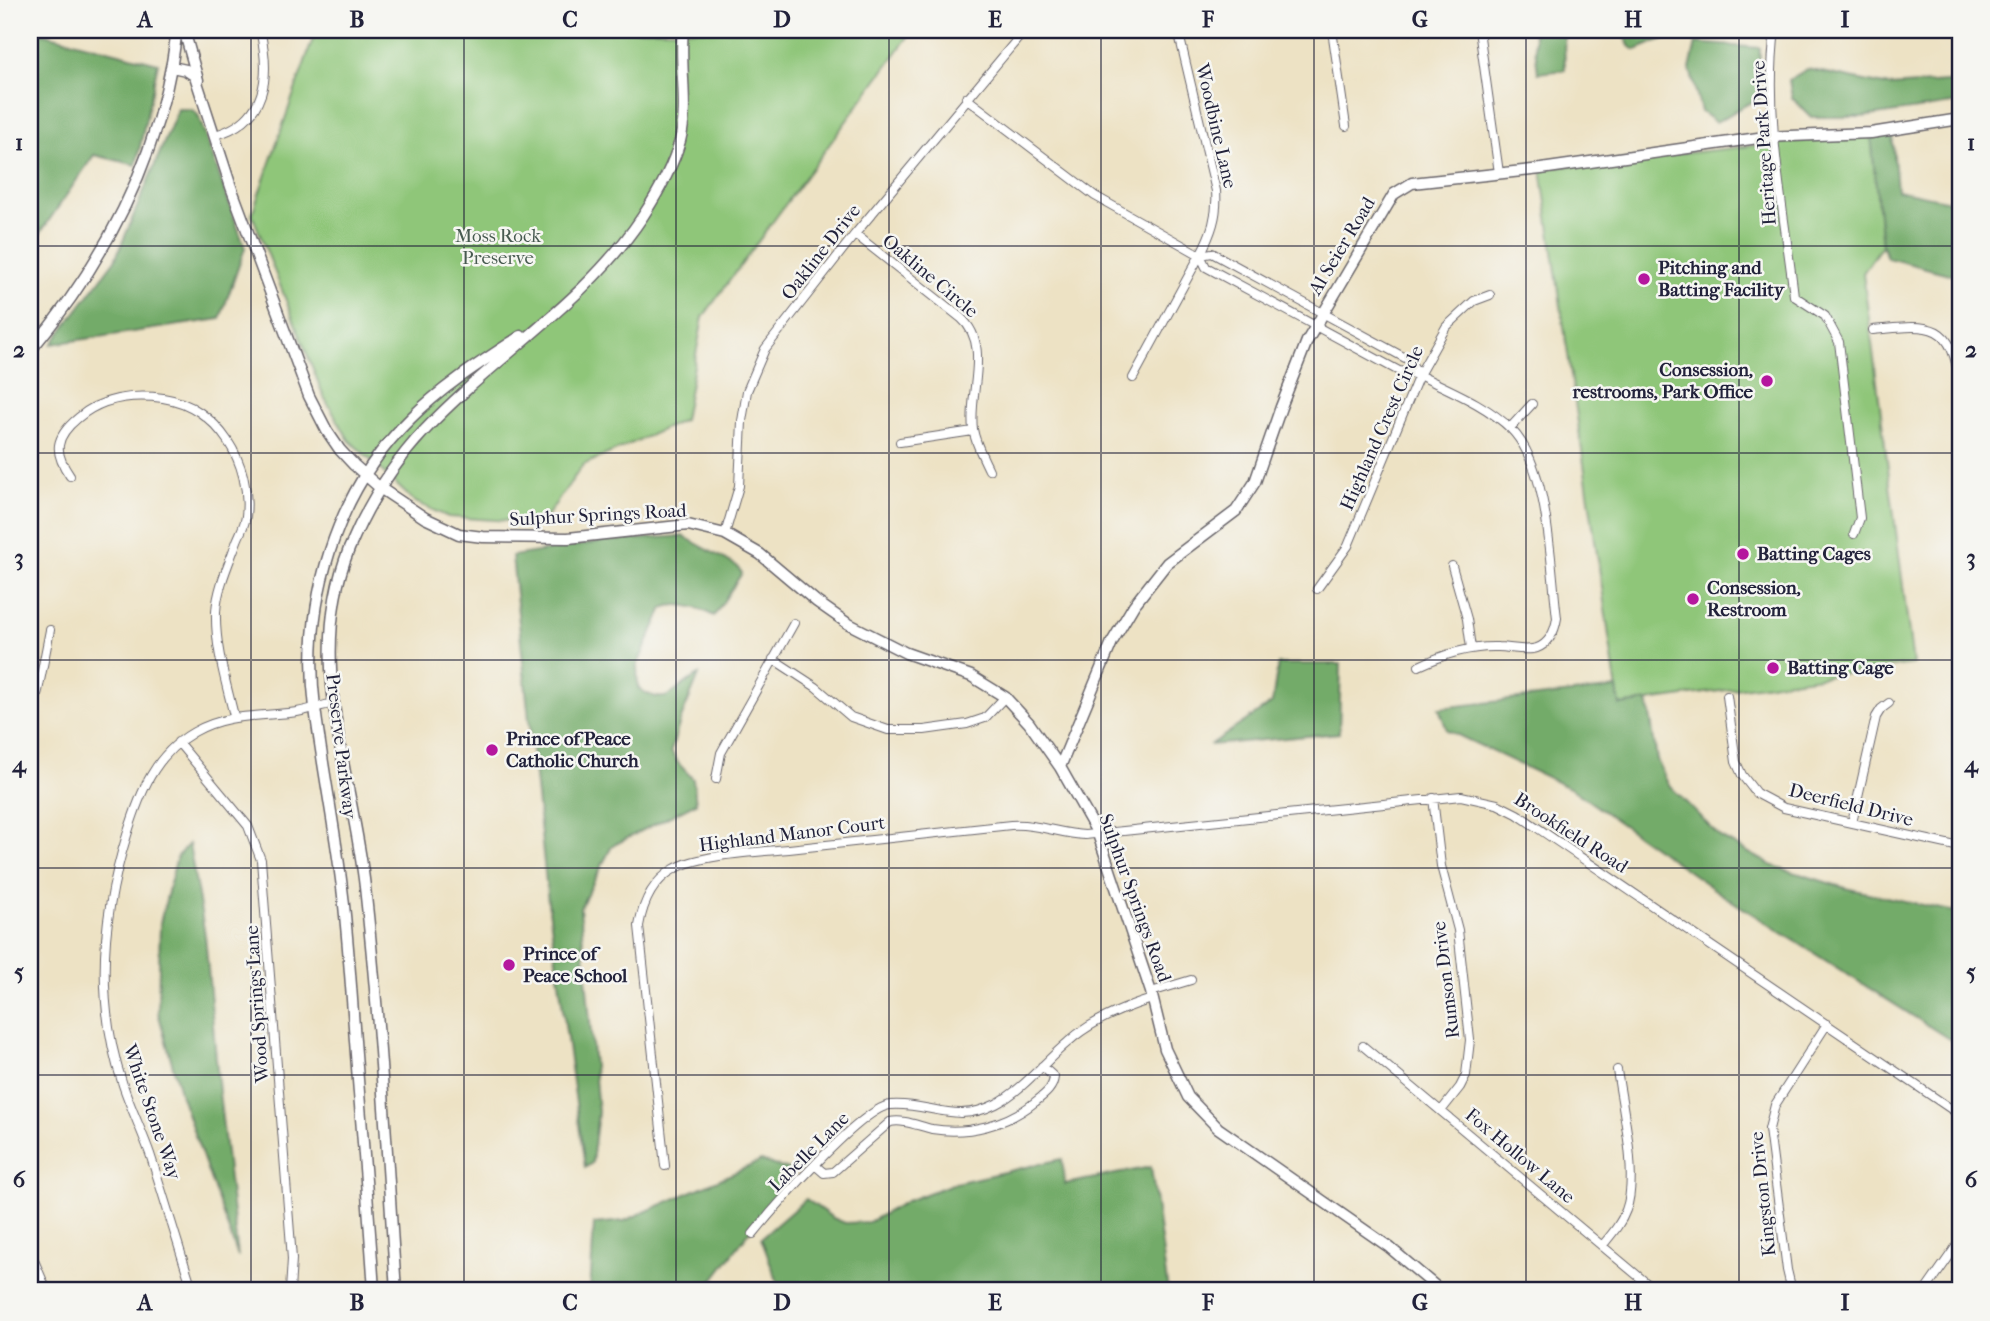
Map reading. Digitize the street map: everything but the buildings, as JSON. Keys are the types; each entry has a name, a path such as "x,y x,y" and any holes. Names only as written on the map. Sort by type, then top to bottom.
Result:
{"street":[{"path":"30,351 60,316 120,218 147,158 172,67 177,30"},
{"name":"Sulphur Springs Road","path":"184,30 244,222 309,396 340,450 380,488 441,526 459,534 483,537 568,538 688,526 725,534 760,554 847,623 906,653 971,676 1004,696 1028,723 1060,767 1098,834 1152,995 1165,1049 1188,1097 1204,1115 1244,1148 1389,1247 1441,1291"},
{"path":"215,135 242,123 249,117 260,97 266,70 260,30"},
{"name":"Preserve Parkway","path":"396,1291 365,885 333,703 331,632 339,583 349,551 380,488 415,440 443,412 564,307 600,272 628,238 671,168 681,138 683,30"},
{"name":"Oakline Drive","path":"725,534 739,486 742,421 747,391 757,362 855,234 966,98 1026,30"},
{"name":"Woodbine Lane","path":"1133,378 1214,225 1216,191 1178,30"},
{"path":"1332,30 1346,126"},
{"path":"1479,30 1499,173"},
{"name":"Heritage Park Drive","path":"1775,30 1772,53 1775,136 1794,296 1825,316 1839,342 1860,518 1854,534"},
{"path":"172,67 186,70 195,76 201,89"},
{"path":"966,98 1084,188 1200,255 1206,267 1399,371 1419,375 1469,401 1510,428 1528,454 1541,486 1557,618 1551,637 1534,649 1496,646 1471,648 1437,657 1419,666"},
{"name":"Al Seier Road","path":"1060,767 1112,642 1134,605 1153,578 1167,564 1236,511 1255,482 1281,407 1314,326 1394,194 1412,183 1775,136 1871,133 1960,120"},
{"name":"Oakline Circle","path":"855,234 961,318 974,332 977,354 972,394 973,431 989,470"},
{"path":"1200,255 1213,253 1323,312 1409,360 1419,375"},
{"path":"1255,294 1262,280"},
{"name":"Highland Crest Circle","path":"1317,589 1348,546 1419,375 1446,327 1474,301 1490,295"},
{"name":"Preserve Parkway","path":"374,1291 343,895 315,708 312,644 315,606 326,561 344,516 365,475 390,439 432,399 564,307"},
{"path":"1873,330 1917,326 1939,332 1954,350 1960,384"},
{"path":"1368,354 1375,341"},
{"path":"70,476 61,464 57,447 66,428 84,412 110,401 134,396 166,399 187,406 209,419 222,434 240,461 246,487 246,518 227,567 216,609 217,643 233,716"},
{"path":"1510,428 1532,404"},
{"path":"900,442 973,431"},
{"path":"1452,566 1465,611 1471,648"},
{"path":"716,779 721,753 794,623"},
{"path":"30,717 50,630"},
{"path":"773,659 807,680 851,717 888,730 924,730 967,724 985,718 1004,696"},
{"name":"Deerfield Drive","path":"1727,696 1736,762 1756,793 1784,807 1960,847"},
{"name":"White Stone Way","path":"193,1291 155,1168 115,1058 107,1019 103,965 107,911 114,878 141,793 156,764 178,742 213,723 233,716 299,712 333,703"},
{"path":"1852,823 1876,717 1889,703"},
{"name":"Wood Springs Lane","path":"178,742 248,826 261,860 292,1259 290,1291"},
{"name":"Brookfield Road","path":"1098,834 1433,797 1479,798 1517,814 1960,1115"},
{"name":"Rumson Drive","path":"1433,797 1441,866 1458,930 1470,1040 1466,1075 1441,1111"},
{"name":"Highland Manor Court","path":"665,1167 639,940 645,900 662,878 687,864 740,855 1011,825 1025,824 1072,835 1098,834"},
{"name":"Labelle Lane","path":"753,1234 852,1128 871,1112 891,1104 955,1114 985,1109 1017,1090 1069,1040 1088,1027 1152,995 1191,980"},
{"name":"Kingston Drive","path":"1791,1291 1769,1129 1775,1105 1827,1024"},
{"name":"Fox Hollow Lane","path":"1363,1046 1656,1291"},
{"path":"816,1166 824,1173 833,1172 890,1122 957,1130 1004,1121 1022,1112 1051,1088 1054,1077 1042,1066"},
{"path":"1602,1246 1618,1226 1626,1211 1630,1194 1631,1174 1617,1070"},
{"path":"1925,1291 1960,1241"},
{"path":"30,1251 47,1291"}],"green space":[{"path":"30,30 158,63 136,165 94,155 30,248"},
{"name":"Moss Rock Preserve","path":"316,30 913,30 703,317 684,420 583,465 542,523 448,517 415,502 349,440 324,397 252,214"},
{"path":"1533,30 1570,30 1564,34 1565,70 1538,73"},
{"path":"1623,30 1696,30 1695,35 1660,40 1636,50 1629,46"},
{"path":"1696,43 1760,48 1759,100 1715,122 1701,112 1690,69"},
{"path":"1807,69 1889,86 1960,81 1960,103 1862,117 1811,117 1792,98 1789,80"},
{"path":"178,109 191,109 198,115 245,248 220,319 52,344 115,260"},
{"path":"1871,133 1882,245 1863,273 1913,664 1619,705 1541,169"},
{"path":"1892,133 1897,190 1960,203 1960,277 1887,258 1882,245 1871,136"},
{"path":"683,536 737,566 742,573 714,616 689,606 663,608 637,666 638,688 657,697 670,695 699,675 671,751 693,779 696,803 612,846 580,908 598,1112 592,1163 585,1168 548,902 512,556 607,541"},
{"path":"1278,664 1341,664 1339,733 1210,745 1272,703"},
{"path":"1617,688 1620,705 1648,701 1657,760 1668,784 1720,837 1771,865 1845,888 1960,913 1960,1046 1721,894 1572,789 1447,730 1439,708"},
{"path":"189,844 205,935 238,1257 181,1096 158,1012 160,923 177,856"},
{"path":"1062,1159 1065,1184 1151,1167 1168,1291 781,1291 761,1238 806,1199 845,1223 869,1222 907,1201 955,1183"},
{"path":"761,1161 795,1172 709,1285 709,1291 590,1291 594,1224 624,1221"}],"place":[{"name":"Pitching and Batting Facility","path":"1644,279"},
{"name":"Consession, restrooms, Park Office","path":"1767,381"},
{"name":"Batting Cages","path":"1743,554"},
{"name":"Consession, Restroom","path":"1693,599"},
{"name":"Batting Cage","path":"1773,668"},
{"name":"Prince of Peace Catholic Church","path":"492,750"},
{"name":"Prince of Peace School","path":"509,965"}]}
